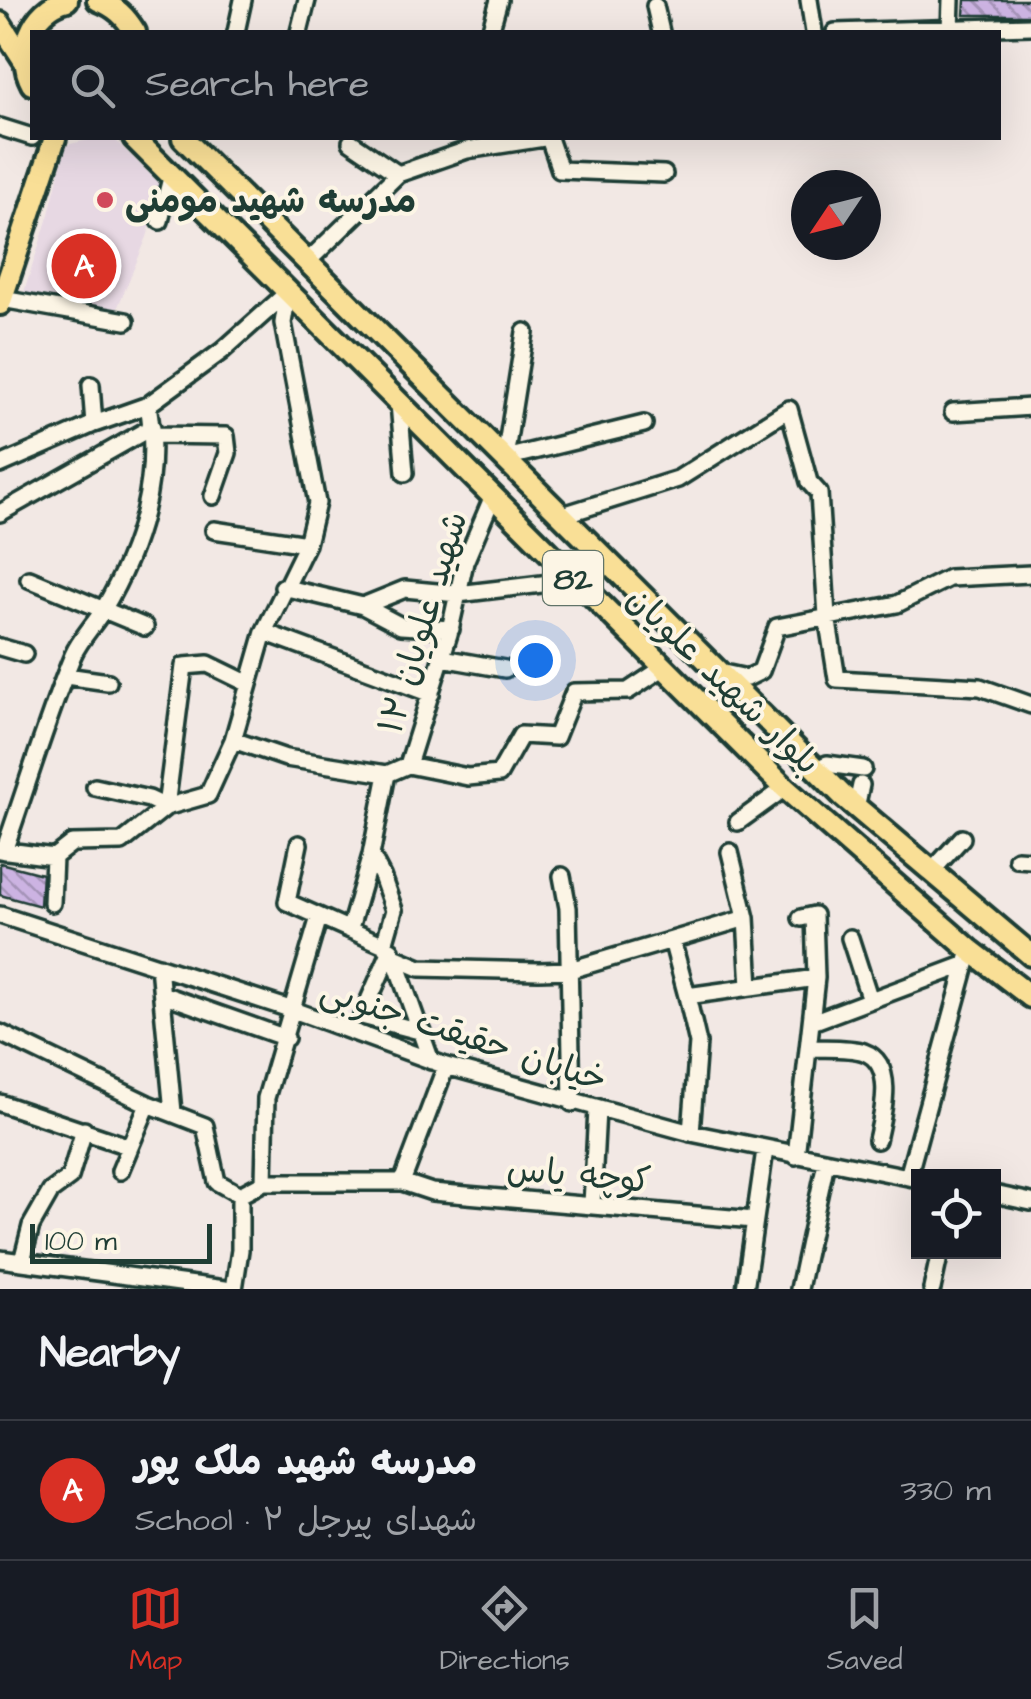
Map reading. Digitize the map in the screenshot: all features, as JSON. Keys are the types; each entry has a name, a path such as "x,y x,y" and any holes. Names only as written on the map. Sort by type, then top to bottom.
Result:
{"main road":[{"path":"98,0 112,6 134,30"},
{"path":"32,30 44,11 62,1"},
{"path":"0,23 24,60 30,78"},
{"path":"24,60 30,37"},
{"path":"1,302 8,250 44,140"},
{"name":"بلوار شهید علویان","path":"136,140 785,788 967,958 1031,997"},
{"name":"بلوار شهید علویان","path":"186,140 816,770 1031,955"},
{"path":"383,388 407,360"},
{"path":"592,596 617,569"}],"street":[{"path":"236,30 243,0"},
{"path":"300,30 307,0"},
{"path":"491,30 499,0"},
{"path":"809,0 814,30"},
{"path":"950,0 950,30 1031,26"},
{"path":"655,6 661,30"},
{"path":"0,127 30,135"},
{"path":"306,263 398,174 468,144 520,140"},
{"path":"547,140 560,170 664,174"},
{"path":"351,142 398,174"},
{"path":"160,221 172,174"},
{"path":"148,405 152,431 150,499 104,609 74,651 2,850 54,857 72,843 122,842 166,807 208,795 233,740 264,632 307,544 316,503 283,323 288,292"},
{"path":"0,465 148,405 222,351 288,292"},
{"path":"1,302 126,321"},
{"path":"525,332 505,458 644,424"},
{"path":"90,384 94,424"},
{"path":"400,404 405,473"},
{"path":"953,412 1031,407"},
{"path":"563,515 678,480 789,409 809,482 819,493 827,616 836,679 980,688 1031,705"},
{"path":"0,513 152,431 226,436 228,453 214,496"},
{"name":"شهید علویان ۱۲","path":"350,928 371,855 387,774 408,766 432,694 465,562 493,496"},
{"path":"214,530 307,544"},
{"path":"719,672 747,678 761,671 778,627 897,604 949,578 1031,574"},
{"path":"29,579 145,627"},
{"path":"363,606 405,589 458,594 575,580"},
{"path":"284,587 363,606 401,626 450,629"},
{"path":"264,632 432,694"},
{"path":"0,646 24,654"},
{"path":"442,658 505,669"},
{"path":"166,807 184,666 208,664 247,683"},
{"path":"408,766 468,776 499,774 521,735 556,737 574,692 628,691 662,668"},
{"path":"66,676 108,682"},
{"path":"233,740 286,758 387,774"},
{"path":"816,770 826,764 862,777 856,808"},
{"path":"95,787 166,807"},
{"path":"738,822 785,788"},
{"path":"932,871 962,838"},
{"path":"299,844 287,902 350,928 420,968 570,970 746,918"},
{"path":"730,852 746,918 750,987"},
{"path":"371,855 394,910 390,950 362,1016 423,1032"},
{"path":"52,904 54,857"},
{"path":"562,876 568,908 572,1103"},
{"name":"خیابان حقیقت جنوبی","path":"0,915 293,1010 438,1064 572,1103 765,1150 911,1178"},
{"path":"796,1156 816,978 814,915 801,918"},
{"path":"240,1195 264,1182 266,1098 319,918"},
{"path":"850,938 870,1000"},
{"path":"672,940 698,1043 691,1133"},
{"path":"390,950 438,1064 402,1182"},
{"path":"812,1022 967,958"},
{"path":"915,1169 967,958"},
{"path":"159,966 173,1112"},
{"path":"687,996 816,978"},
{"path":"162,994 286,1038"},
{"path":"0,1033 148,1104 205,1126 217,1182 240,1195"},
{"path":"808,1048 865,1052 875,1060 884,1077 885,1106 877,1140"},
{"path":"0,1103 130,1147"},
{"path":"120,1170 148,1104"},
{"path":"592,1204 598,1110"},
{"path":"22,1261 32,1226 51,1191 70,1177 84,1130"},
{"path":"745,1289 765,1150"},
{"path":"799,1289 826,1162"},
{"name":"کوچه یاس","path":"264,1182 402,1182 432,1192 754,1220"},
{"path":"234,1289 240,1250 240,1195"},
{"path":"1001,1196 1031,1202"},
{"path":"0,1258 224,1289"},
{"path":"932,1289 938,1259"}],"shaded area":[{"path":"115,140 162,186 147,237 117,309 23,295 66,145"}],"building":[{"path":"965,0 1031,0 1031,15 964,15"},
{"path":"0,863 42,874 40,906 0,895"}],"place":[{"name":"مدرسه شهید مومنی","path":"105,200"},
{"name":"مدرسه شهید ملک پور","path":"84,266"}]}
